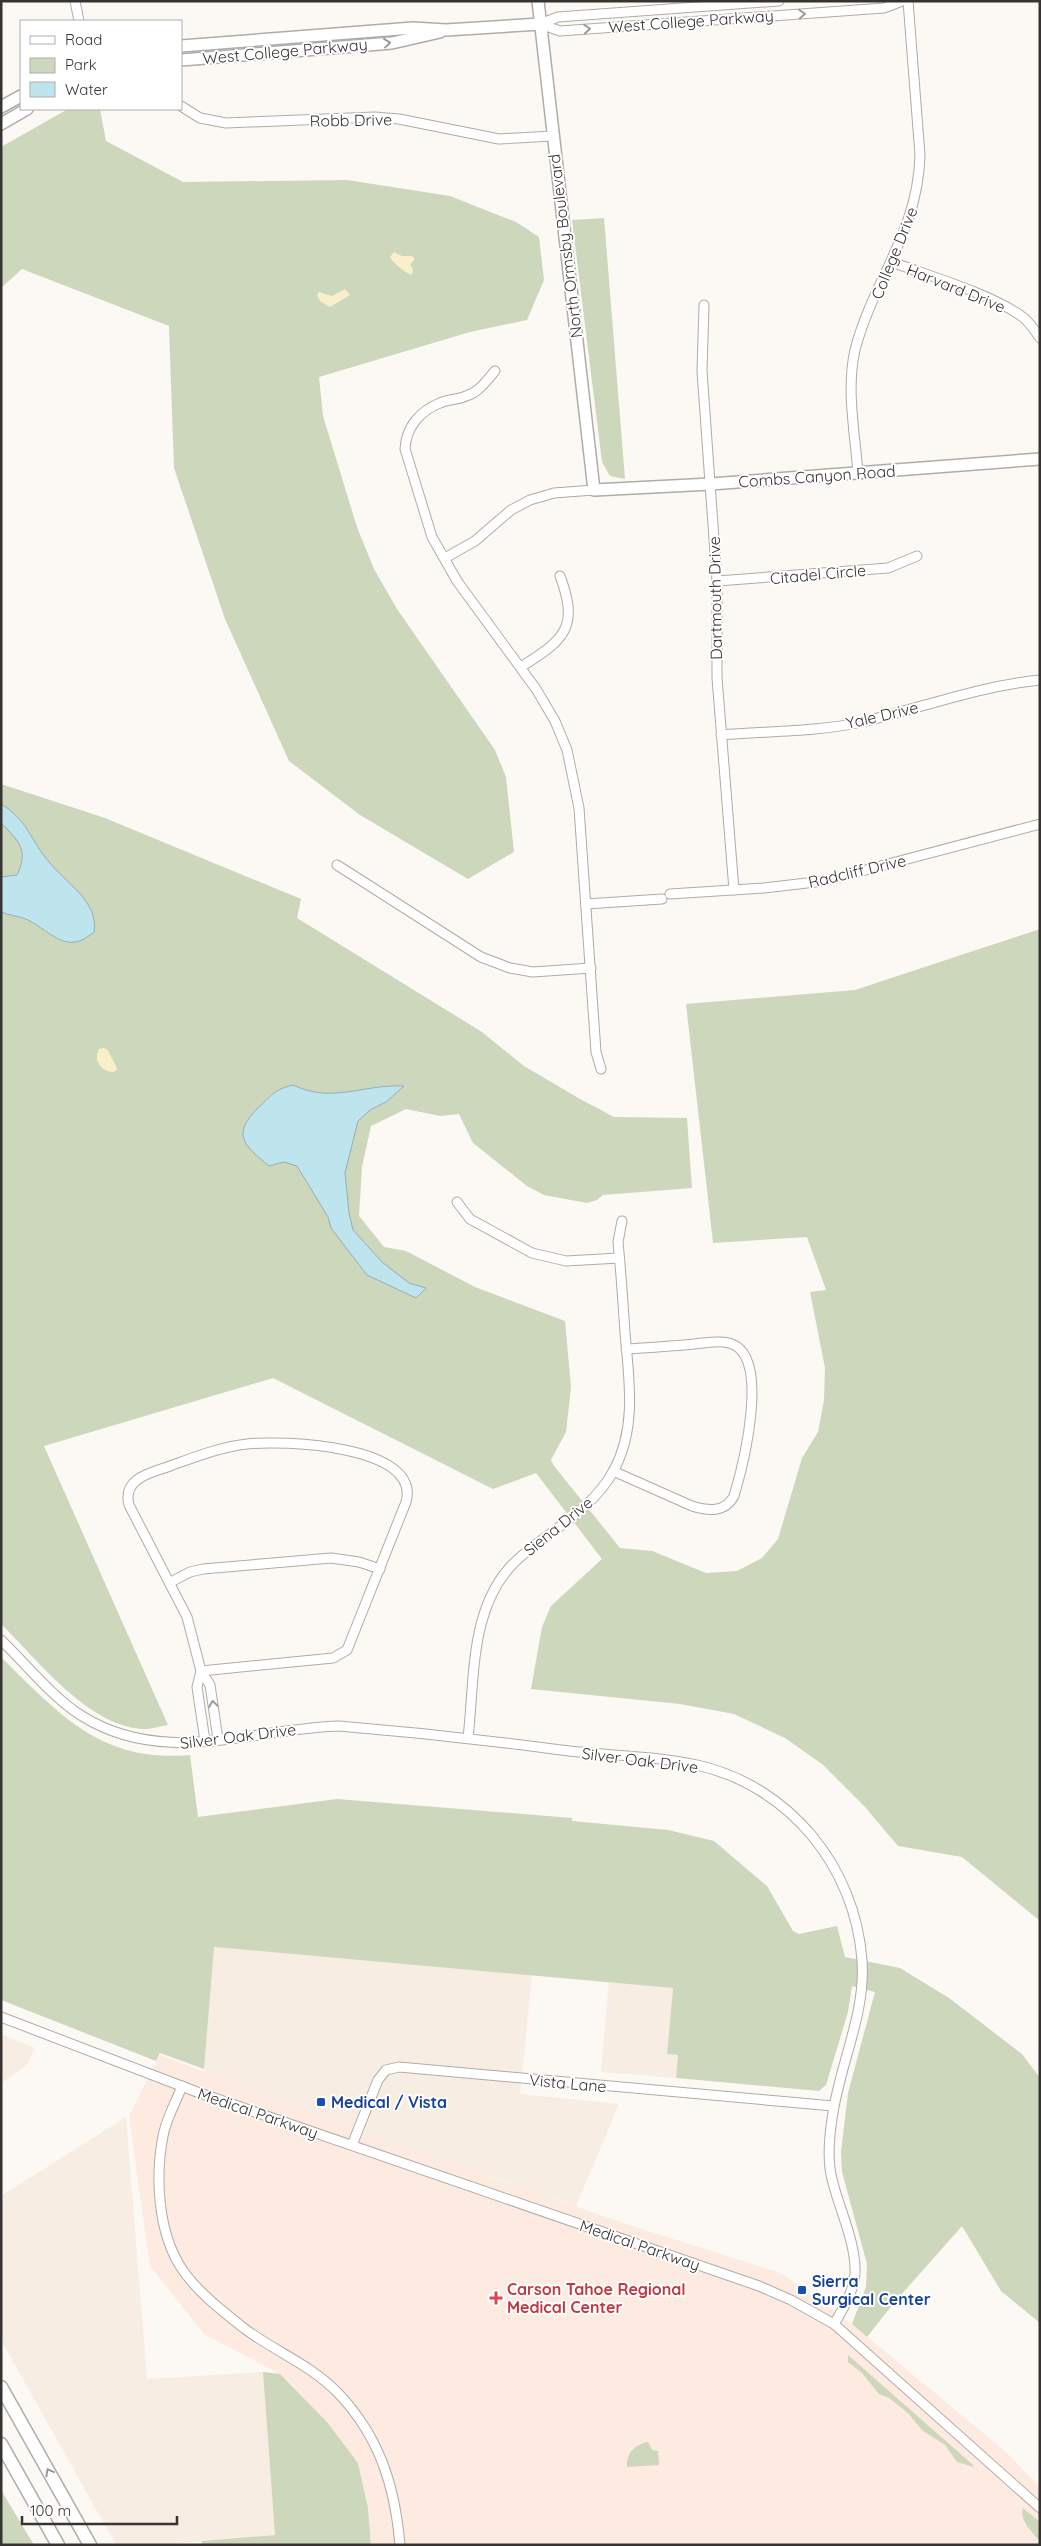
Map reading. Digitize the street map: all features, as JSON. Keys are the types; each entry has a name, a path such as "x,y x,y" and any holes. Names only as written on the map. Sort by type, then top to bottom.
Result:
{"main road":[{"path":"1,2386 90,2545"},
{"path":"1,2444 58,2545"}],"street":[{"path":"76,1 79,20"},
{"name":"North Ormsby Boulevard","path":"538,1 594,490"},
{"name":"West College Parkway","path":"182,46 413,28 446,30 540,24 558,17 778,1"},
{"name":"West College Parkway","path":"540,24 560,30 884,8 902,1"},
{"name":"College Drive","path":"858,473 852,367 864,325 892,262 915,202 919,176 920,155 908,1"},
{"name":"West College Parkway","path":"182,60 392,43 446,30"},
{"path":"1,107 20,97"},
{"name":"Robb Drive","path":"182,107 200,118 226,123 244,124 376,117 399,118 500,139 552,136"},
{"path":"1,124 25,110"},
{"name":"Harvard Drive","path":"892,262 1001,304 1021,316 1033,327 1040,338"},
{"name":"Dartmouth Drive","path":"704,305 702,371 717,581 717,678 734,890"},
{"path":"495,372 479,390 466,396 440,403 423,413 411,425 405,435 405,449 432,537 457,581 521,667 555,721 566,750 579,808 596,1052 601,1069"},
{"name":"Combs Canyon Road","path":"594,490 711,484 1040,459"},
{"path":"445,558 475,541 511,510 530,500 554,493 594,490"},
{"name":"Citadel Circle","path":"717,581 888,568 917,556"},
{"path":"521,667 554,646 565,630 569,618 569,600 560,576"},
{"name":"Yale Drive","path":"721,735 860,722 995,686 1040,680"},
{"name":"Radcliff Drive","path":"586,904 824,881 1040,824"},
{"path":"337,865 481,957 510,968 532,972 591,968"},
{"path":"458,1202 470,1219 517,1247 532,1253 566,1261 619,1258"},
{"name":"Siena Drive","path":"468,1738 479,1631 492,1593 502,1575 517,1560 579,1512 600,1492 613,1471 624,1444 630,1412 618,1242 622,1221"},
{"path":"613,1471 692,1506 702,1509 720,1508 731,1502 734,1496 750,1430 748,1358 737,1346 718,1342 626,1349"},
{"path":"201,1671 334,1658 343,1654 350,1646 408,1497 407,1485 402,1475 390,1466 332,1447 298,1442 262,1442 228,1447 196,1456 139,1478 131,1485 128,1495 129,1505 171,1582 192,1630 201,1671 210,1685 218,1739"},
{"path":"171,1582 185,1574 203,1569 331,1558 359,1562 380,1569"},
{"name":"Silver Oak Drive","path":"1,1640 80,1715 104,1728 131,1737 176,1744 313,1727 339,1726 468,1738 698,1765 730,1776 763,1792 792,1814 811,1833 829,1858 851,1902 858,1927 862,1963 862,1996 857,2024 845,2058 834,2106 829,2157 831,2177 852,2252 855,2272 852,2286 834,2324"},
{"path":"201,1671 197,1687 205,1741"},
{"name":"Medical Parkway","path":"1,2017 182,2086 759,2286 791,2300 834,2324 1040,2508"},
{"name":"Vista Lane","path":"352,2146 378,2080 386,2070 399,2068 834,2106"},
{"name":"Medical Parkway","path":"182,2086 163,2135 160,2168 166,2236 180,2265 197,2288 246,2329 306,2365 338,2393 360,2420 382,2459 396,2506 400,2545"}],"shaded area":[{"path":"213,1947 532,1975 520,2094 619,2104 576,2206 406,2147 204,2072"},
{"path":"609,1982 673,1988 667,2053 678,2055 676,2078 601,2072"},
{"path":"1,2034 35,2048 26,2066 1,2083"},
{"name":"Carson Tahoe Regional Medical Center","path":"160,2055 406,2147 626,2224 781,2273 853,2325 1006,2452 1040,2487 1040,2545 371,2545 368,2508 358,2463 327,2422 280,2374 204,2334 150,2266 129,2116"},
{"path":"126,2117 147,2379 263,2372 275,2535 158,2545 116,2545 1,2340 1,2196"}],"green space":[{"path":"66,110 100,110 106,141 183,182 347,180 450,196 516,222 539,237 544,280 527,320 470,332 319,377 323,416 357,527 374,569 397,609 495,750 506,777 514,852 468,879 360,815 289,761 225,619 174,468 169,326 22,269 1,288 1,147"},
{"path":"604,218 625,479 610,476 602,462 572,220"},
{"path":"1,784 105,818 301,899 297,918 482,1032 524,1066 614,1117 687,1118 692,1188 603,1195 597,1200 587,1203 544,1195 527,1186 473,1143 459,1114 440,1116 406,1109 371,1126 362,1167 359,1216 384,1247 406,1251 475,1287 565,1321 571,1387 566,1432 551,1460 554,1466 620,1548 652,1551 706,1573 737,1571 762,1558 778,1539 802,1458 818,1432 824,1400 825,1368 810,1292 826,1290 807,1237 713,1243 686,1004 855,990 1040,929 1040,1921 962,1857 898,1846 865,1807 822,1764 785,1738 734,1714 680,1704 531,1689 542,1627 551,1606 602,1559 536,1473 493,1489 273,1378 44,1446 168,1725 141,1729 121,1725 101,1716 64,1688 1,1624"},
{"path":"1,1657 63,1715 106,1743 131,1751 159,1755 190,1755 198,1817 337,1799 572,1818 572,1821 668,1830 714,1841 767,1886 793,1931 799,1934 837,1926 845,1957 900,1968 949,1998 1022,2054 1040,2078 1040,2323 1001,2291 962,2226 893,2304 867,2337 852,2324 866,2287 867,2264 842,2172 841,2152 848,2093 875,1992 852,1986 848,2012 826,2085 819,2091 676,2078 678,2055 667,2054 673,1988 214,1947 204,2069 160,2053 156,2061 1,2000"},
{"path":"848,2355 974,2467 957,2462 945,2445 922,2430 908,2413 889,2398 879,2394 862,2373 848,2362"},
{"path":"263,2372 280,2374 327,2422 358,2463 368,2508 371,2545 202,2545 202,2541 275,2535"},
{"path":"648,2442 652,2450 658,2451 659,2465 627,2467 628,2458 632,2450"},
{"path":"1,2490 34,2545 1,2545"},
{"path":"1023,2508 1040,2522 1040,2541 1025,2521 1022,2512"}],"sand":[{"path":"394,252 402,256 412,256 415,259 410,265 413,269 412,275 396,265 390,257"},
{"path":"345,289 350,295 330,307 320,301 317,295 319,292 332,296"},
{"path":"104,1048 108,1050 116,1067 117,1070 113,1072 105,1070 99,1065 97,1053 99,1049"}],"water":[{"path":"1,804 17,817 57,871 87,903 92,912 94,932 84,939 67,942 28,920 1,912 1,877 17,875 22,852 13,835 1,823"},
{"path":"293,1085 321,1093 404,1086 386,1102 370,1110 358,1121 345,1173 349,1213 353,1230 382,1262 409,1283 426,1288 416,1298 367,1275 331,1228 328,1217 297,1166 284,1162 269,1166 247,1146 243,1133 250,1117 273,1094 280,1089"}],"place":[{"name":"Medical / Vista","path":"321,2102"},
{"name":"Sierra Surgical Center","path":"802,2290"},
{"name":"Carson Tahoe Regional Medical Center","path":"496,2298"}]}
